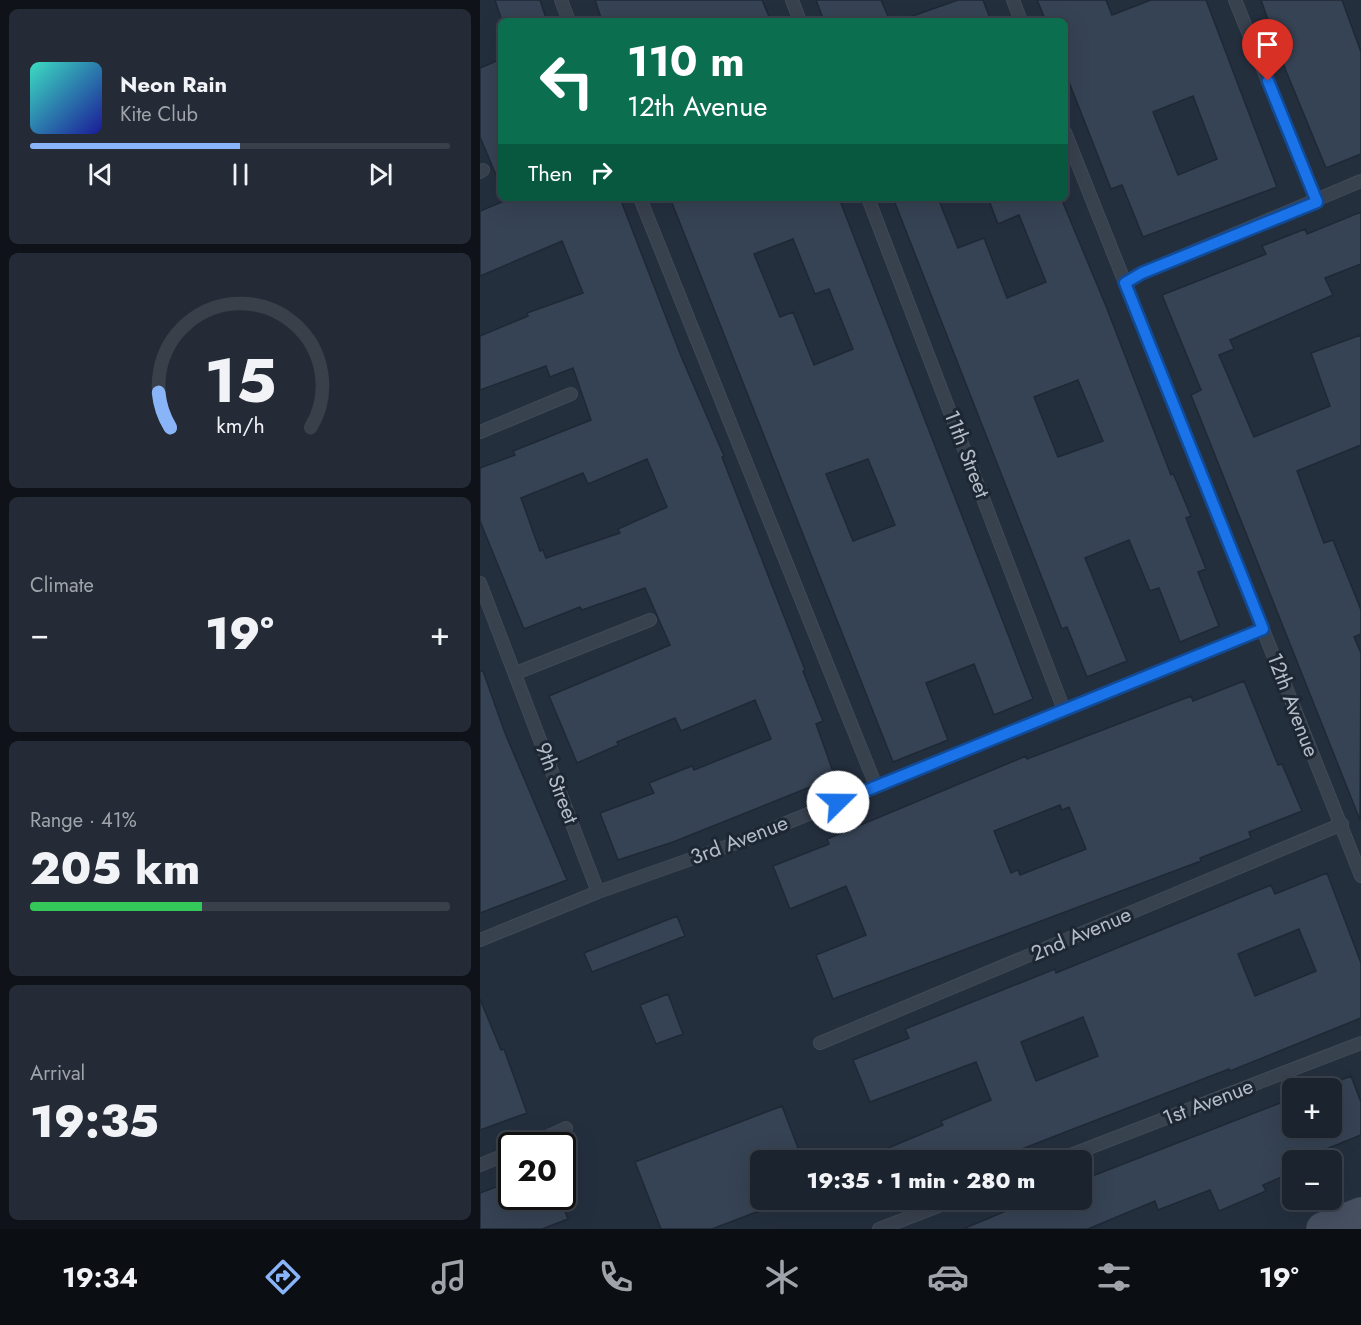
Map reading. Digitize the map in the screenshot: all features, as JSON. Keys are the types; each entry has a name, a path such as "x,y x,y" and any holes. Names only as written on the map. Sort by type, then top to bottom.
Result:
{"street":[{"path":"1323,1229 1361,1214"}],"lane":[{"path":"561,0 569,18"},
{"path":"792,0 799,18"},
{"path":"1013,0 1020,18"},
{"path":"1235,0 1317,202"},
{"name":"12th Avenue","path":"1068,140 1361,876"},
{"path":"1125,283 1142,273 1317,202 1361,181"},
{"path":"641,201 876,786"},
{"name":"11th Street","path":"869,201 1064,710"},
{"path":"480,432 571,394"},
{"name":"9th Street","path":"480,583 598,892"},
{"path":"516,673 650,620"},
{"name":"3rd Avenue","path":"480,940 598,892 742,841 1263,629"},
{"name":"2nd Avenue","path":"820,1044 1342,824"},
{"name":"1st Avenue","path":"1084,1150 1361,1043"},
{"path":"558,1132 567,1128"},
{"path":"480,1165 498,1158"},
{"path":"879,1229 928,1210"}],"building":[{"path":"495,0 540,0 546,18 501,18"},
{"path":"595,0 762,0 770,18 601,18"},
{"path":"816,0 881,0 889,18 823,18"},
{"path":"958,0 983,0 990,18 907,18"},
{"path":"1037,0 1106,0 1112,15 1151,0 1206,0 1277,187 1143,237 1122,185 1111,189 1068,80 1068,18 1045,18","holes":["1193,96 1217,159 1178,175 1153,112"]},
{"path":"1261,0 1342,0 1361,52 1361,154 1326,168 1286,71"},
{"path":"498,60 498,180 480,137 480,68"},
{"path":"505,201 621,201 681,356 724,456 722,457 805,670 803,671 823,721 816,724 835,777 673,842 618,860 600,813 654,793 649,783 692,766 694,770 771,739 755,700 681,731 675,718 617,742 618,745 577,763 549,696 670,645 645,588 582,610 580,607 524,629 480,521 480,468 515,455 513,451 591,420 573,368 550,377 546,366 480,390 480,336 528,316 527,313 583,293 562,241 480,276 480,211","holes":["647,459 667,507 618,529 620,533 546,558 543,550 540,551 521,498 583,473 588,484"]},
{"path":"671,201 840,201 1033,699 994,715 974,664 926,683 948,740 893,762","holes":["793,239 815,294 829,289 853,349 814,365 793,312 780,317 754,254","868,459 895,525 853,541 826,474"]},
{"path":"894,201 939,201 958,248 984,238 1007,298 1046,282 1019,215 998,224 989,201 1062,201 1106,306 1171,475 1173,473 1191,516 1186,518 1206,569 1198,572 1219,626 1180,642 1159,588 1150,591 1129,540 1085,558 1127,661 1087,677 1067,627 1062,629","holes":["1078,380 1103,441 1058,457 1034,397"]},
{"path":"1361,212 1361,264 1325,278 1333,295 1230,340 1234,349 1219,355 1254,437 1330,406 1311,353 1361,335 1361,445 1297,471 1324,543 1333,540 1361,610 1361,634 1354,637 1361,653 1360,820 1191,395 1201,390 1162,295 1266,254 1262,246 1305,229 1307,234"},
{"path":"480,671 483,671 505,733 567,880 480,913"},
{"path":"1244,681 1278,765 1282,764 1302,811 1249,832 1251,838 1200,858 1201,861 833,999 816,955 866,935 846,886 790,909 773,866 829,844 827,839 1026,756 1027,759 1191,696 1193,701","holes":["1060,805 1062,810 1069,807 1086,849 1020,875 1018,870 1011,873 994,831"]},
{"path":"1327,873 1361,963 1361,1018 1230,1071 1229,1069 1020,1150 883,1150 943,1125 941,1121 991,1100 976,1062 870,1102 853,1060 909,1038 905,1029 1055,969 1056,973 1271,885 1275,894","holes":["1299,929 1316,971 1255,996 1238,954","1083,1017 1098,1056 1036,1081 1021,1042"]},
{"path":"677,916 685,936 592,972 584,953"},
{"path":"668,994 683,1034 656,1044 640,1005"},
{"path":"480,999 501,1050 504,1049 527,1113 480,1130"},
{"path":"1351,1076 1361,1102 1361,1135 1324,1150 1282,1150 1282,1177 1263,1185 1266,1191 1219,1211 1210,1190 1158,1210 1155,1201 1088,1229 963,1229 1008,1210 1092,1210 1092,1176 1282,1102 1282,1138 1342,1138 1342,1080"},
{"path":"782,1106 799,1150 750,1150 750,1210 762,1210 712,1229 661,1229 635,1162"},
{"path":"498,1186 498,1210 564,1210 568,1219 542,1229 480,1229 480,1193"}],"route":[{"path":"838,802 1240,636 1263,629 1125,283 1142,273 1317,202 1268,81"}]}
